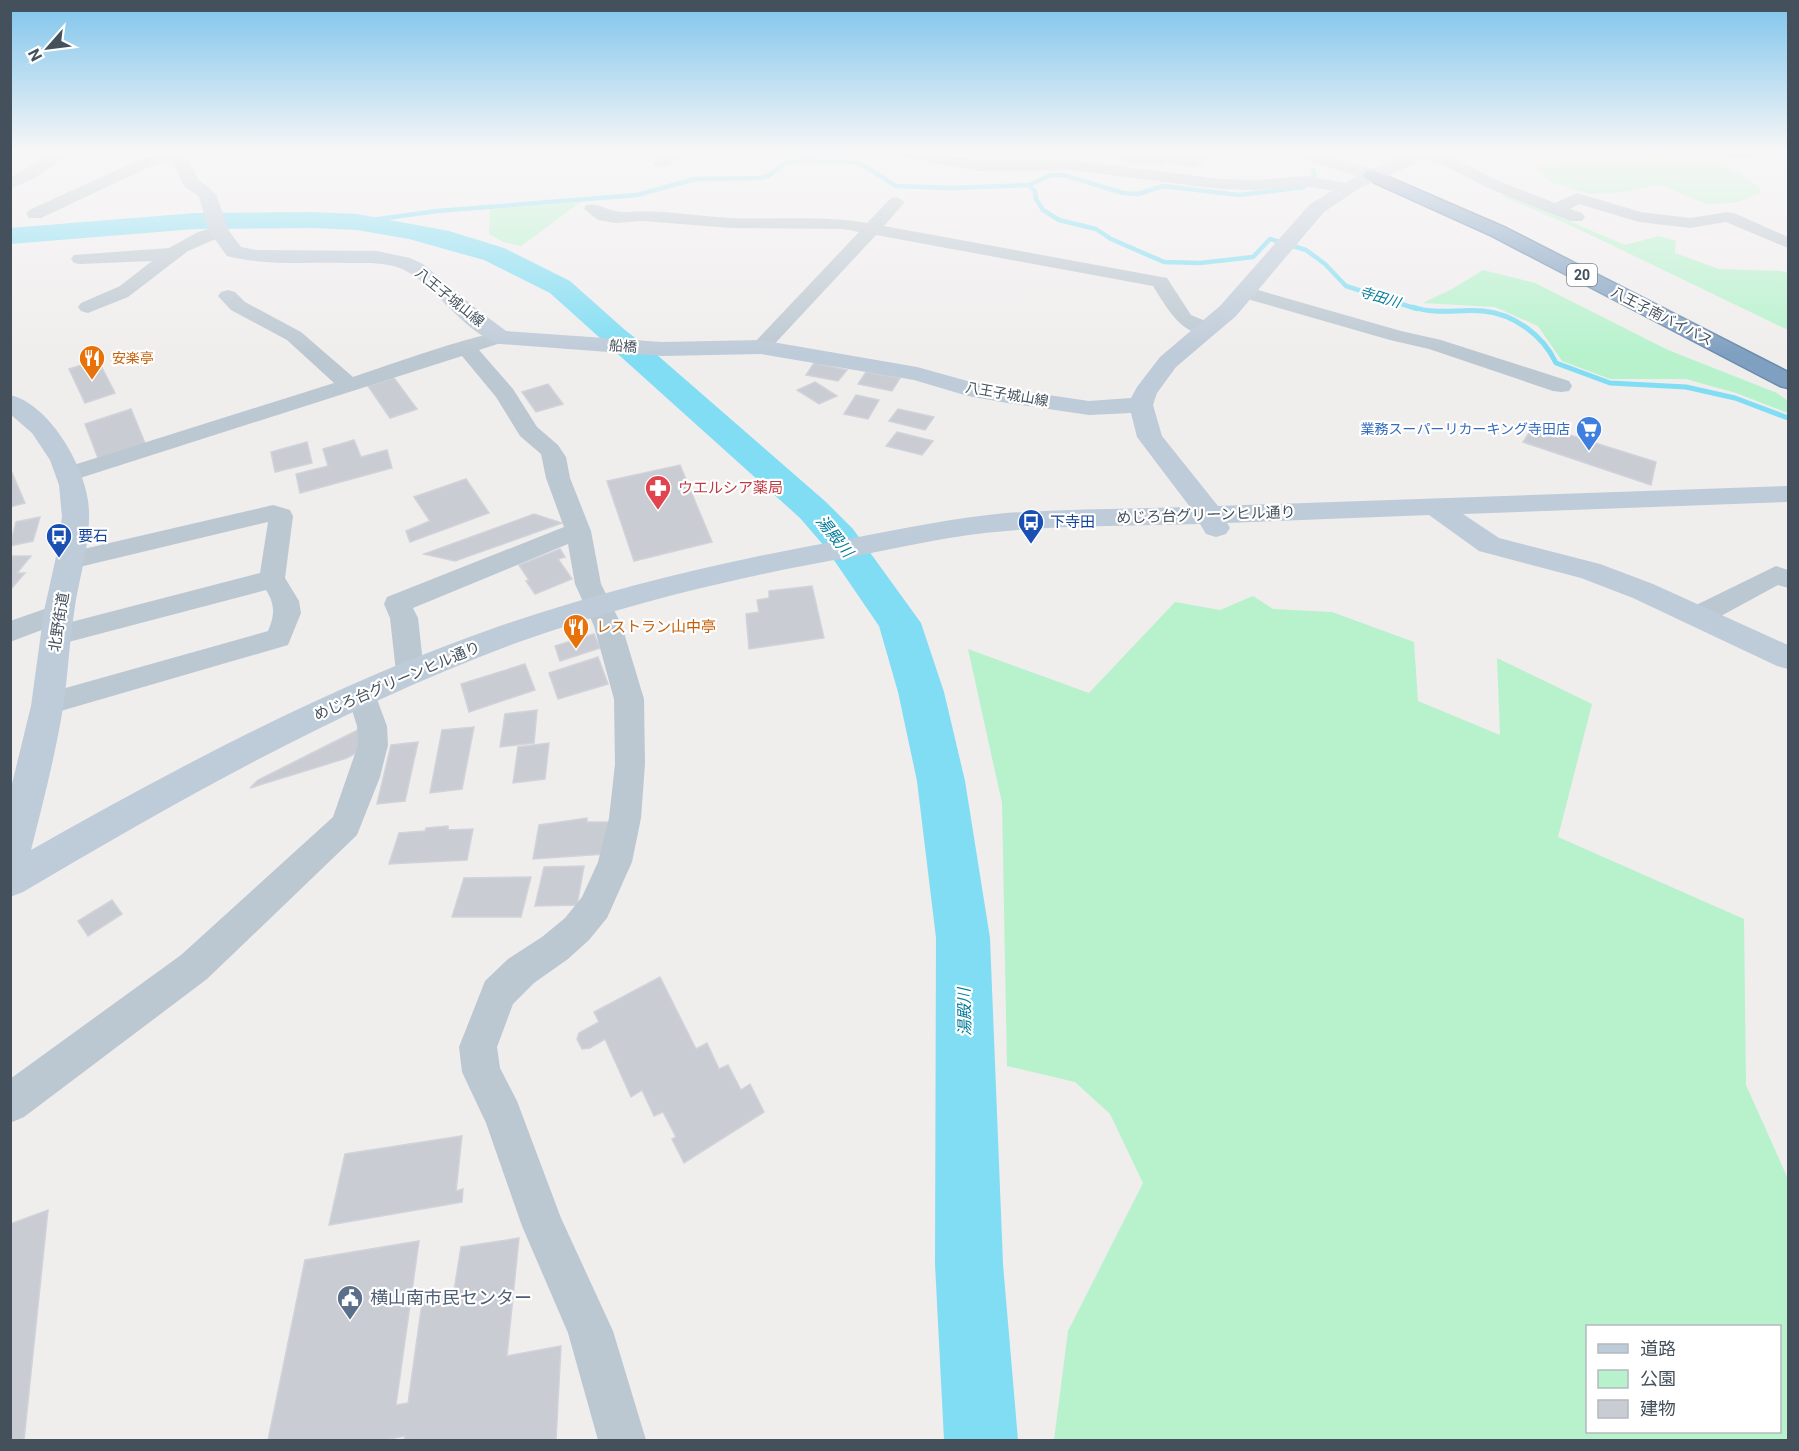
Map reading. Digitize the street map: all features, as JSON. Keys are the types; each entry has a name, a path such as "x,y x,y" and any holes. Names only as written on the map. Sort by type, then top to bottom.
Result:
{"highway":[{"name":"八王子南バイパス","path":"1469,219 1499,232 1788,381"}],"main road":[{"path":"215,219 219,231"},
{"path":"1214,522 1154,443 1144,421 1141,405 1144,392 1160,370 1208,329 1244,292 1308,219"},
{"name":"八王子城山線","path":"219,231 231,250 246,255 356,256 387,258 403,262 416,268 466,312 500,336 583,344"},
{"name":"船橋","path":"583,344 662,349"},
{"name":"八王子城山線","path":"662,349 761,347 917,374 968,389 1007,396 1089,408 1141,405"},
{"name":"北野街道","path":"10,402 48,436 60,454 69,474 76,514 47,704 10,862"},
{"name":"めじろ台グリーンヒル通り","path":"1446,515 1788,494"},
{"name":"めじろ台グリーンヒル通り","path":"10,881 186,780 307,718 411,672 505,636 598,605 681,582 812,553 866,544 1214,522 1788,509"},
{"path":"1446,515 1496,547 1590,571 1643,591 1788,658"}],"street":[{"path":"676,219 731,223 843,224 1160,282 1179,307 1184,319 1208,329"},
{"path":"761,347 881,219"},
{"path":"1653,219 1690,223 1717,219"},
{"path":"1732,219 1788,243"},
{"path":"88,307 129,288 170,253 193,239 219,231"},
{"path":"80,259 128,258 170,253"},
{"path":"1244,292 1397,336 1434,344 1561,386"},
{"path":"228,296 238,306 294,336 348,384"},
{"path":"69,474 500,336"},
{"path":"465,347 505,394 528,431 550,450 578,531 588,584 608,626 629,699 628,798 615,862 595,907 577,929 555,948 521,971 498,993 478,1047 481,1072 503,1115 543,1226 590,1331 622,1440"},
{"path":"47,704 278,638 288,620 287,600 272,579 281,516 273,513 70,560"},
{"path":"411,672 404,618 397,604 578,531"},
{"path":"1698,616 1776,575 1788,579"},
{"path":"10,632 272,579"},
{"path":"10,1103 194,967 346,825 373,745 372,726 362,694"}],"green space":[{"path":"490,219 558,219 521,246 503,242 489,234"},
{"path":"1555,219 1564,219 1625,245 1659,236 1676,241 1675,253 1719,269 1788,273 1788,330"},
{"path":"1483,270 1535,283 1668,350 1777,393 1788,401 1788,413 1736,393 1686,379 1610,379 1562,361 1538,326 1495,307 1423,303"},
{"path":"1253,596 1273,609 1332,612 1414,642 1418,701 1500,735 1497,658 1592,704 1558,837 1744,919 1746,1085 1788,1179 1788,1440 1054,1440 1068,1331 1143,1183 1110,1114 1075,1082 1007,1066 1002,803 968,649 1089,693 1175,602 1220,610"}],"building":[{"name":"安楽亭","path":"98,360 115,393 85,403 69,369"},
{"path":"814,363 847,370 838,381 806,375"},
{"path":"866,372 900,378 892,391 858,384"},
{"path":"394,378 417,409 390,418 368,386"},
{"path":"815,382 837,396 819,404 797,390"},
{"path":"548,384 563,404 536,412 522,392"},
{"path":"856,395 879,400 868,419 844,414"},
{"path":"131,409 145,443 98,458 85,424"},
{"path":"898,409 934,417 925,430 889,421"},
{"name":"業務スーパーリカーキング寺田店","path":"1535,424 1656,462 1651,485 1523,442"},
{"path":"897,432 933,441 922,455 886,446"},
{"path":"354,440 361,457 387,450 392,468 300,493 296,474 328,466 323,449"},
{"path":"307,442 312,463 275,472 271,452"},
{"name":"ウエルシア薬局","path":"680,465 712,542 634,561 607,481"},
{"path":"10,468 25,503 10,507"},
{"path":"466,479 489,513 410,542 406,531 430,521 414,497"},
{"path":"534,514 562,523 455,561 424,554"},
{"path":"40,517 33,541 10,546 16,522"},
{"path":"560,549 565,557 558,559 572,579 535,594 519,565"},
{"path":"12,556 31,556 17,573 25,573 10,590"},
{"path":"812,586 824,638 749,649 746,614 759,612 757,600 769,598 769,591"},
{"path":"594,634 600,648 560,661 555,646"},
{"path":"598,657 608,684 558,699 549,673"},
{"path":"525,664 535,690 469,712 461,684"},
{"path":"537,710 534,743 500,747 505,714"},
{"path":"474,727 462,789 430,793 442,730"},
{"path":"358,730 361,750 347,758 250,788 258,780"},
{"path":"418,742 405,801 377,804 391,745"},
{"path":"549,743 545,779 513,783 518,747"},
{"path":"587,818 587,822 610,822 605,854 533,859 539,825"},
{"path":"448,826 448,830 473,829 467,860 389,864 399,833"},
{"path":"584,866 577,905 535,906 544,867"},
{"path":"531,877 521,917 452,917 464,878"},
{"path":"112,900 122,914 88,936 78,921"},
{"path":"660,977 696,1049 707,1043 719,1069 728,1065 741,1090 750,1084 764,1112 684,1163 672,1139 676,1137 663,1112 654,1116 642,1090 631,1097 605,1039 590,1048 582,1049 577,1039 579,1033 599,1022 594,1012"},
{"path":"462,1136 456,1191 463,1189 462,1202 329,1225 345,1154"},
{"path":"48,1210 24,1440 10,1440 10,1224"},
{"name":"横山南市民センター","path":"519,1238 507,1356 561,1346 556,1440 404,1440 405,1436 385,1440 268,1440 305,1260 419,1241 396,1405 408,1403 423,1296 454,1290 461,1247"}],"waterway":[{"name":"寺田川","path":"357,222 381,219"},
{"name":"寺田川","path":"1057,219 1096,229 1111,239 1164,262 1200,263 1253,257 1270,239 1306,250 1325,264 1346,286 1417,309"},
{"name":"湯殿川","path":"10,236 195,221 314,220 357,222 409,231 439,237 494,254 560,287 614,337 645,361 813,510 839,538 900,623 921,692 941,781 963,938 969,1264 981,1440"},
{"name":"寺田川","path":"1413,307 1430,311 1483,311 1506,316 1535,335 1556,363 1610,383 1686,387 1735,398 1788,418"}],"place":[{"name":"安楽亭","path":"92,381"},
{"name":"業務スーパーリカーキング寺田店","path":"1589,452"},
{"name":"ウエルシア薬局","path":"658,511"},
{"name":"下寺田","path":"1031,545"},
{"name":"要石","path":"59,559"},
{"name":"レストラン山中亭","path":"576,650"},
{"name":"横山南市民センター","path":"350,1321"}]}
